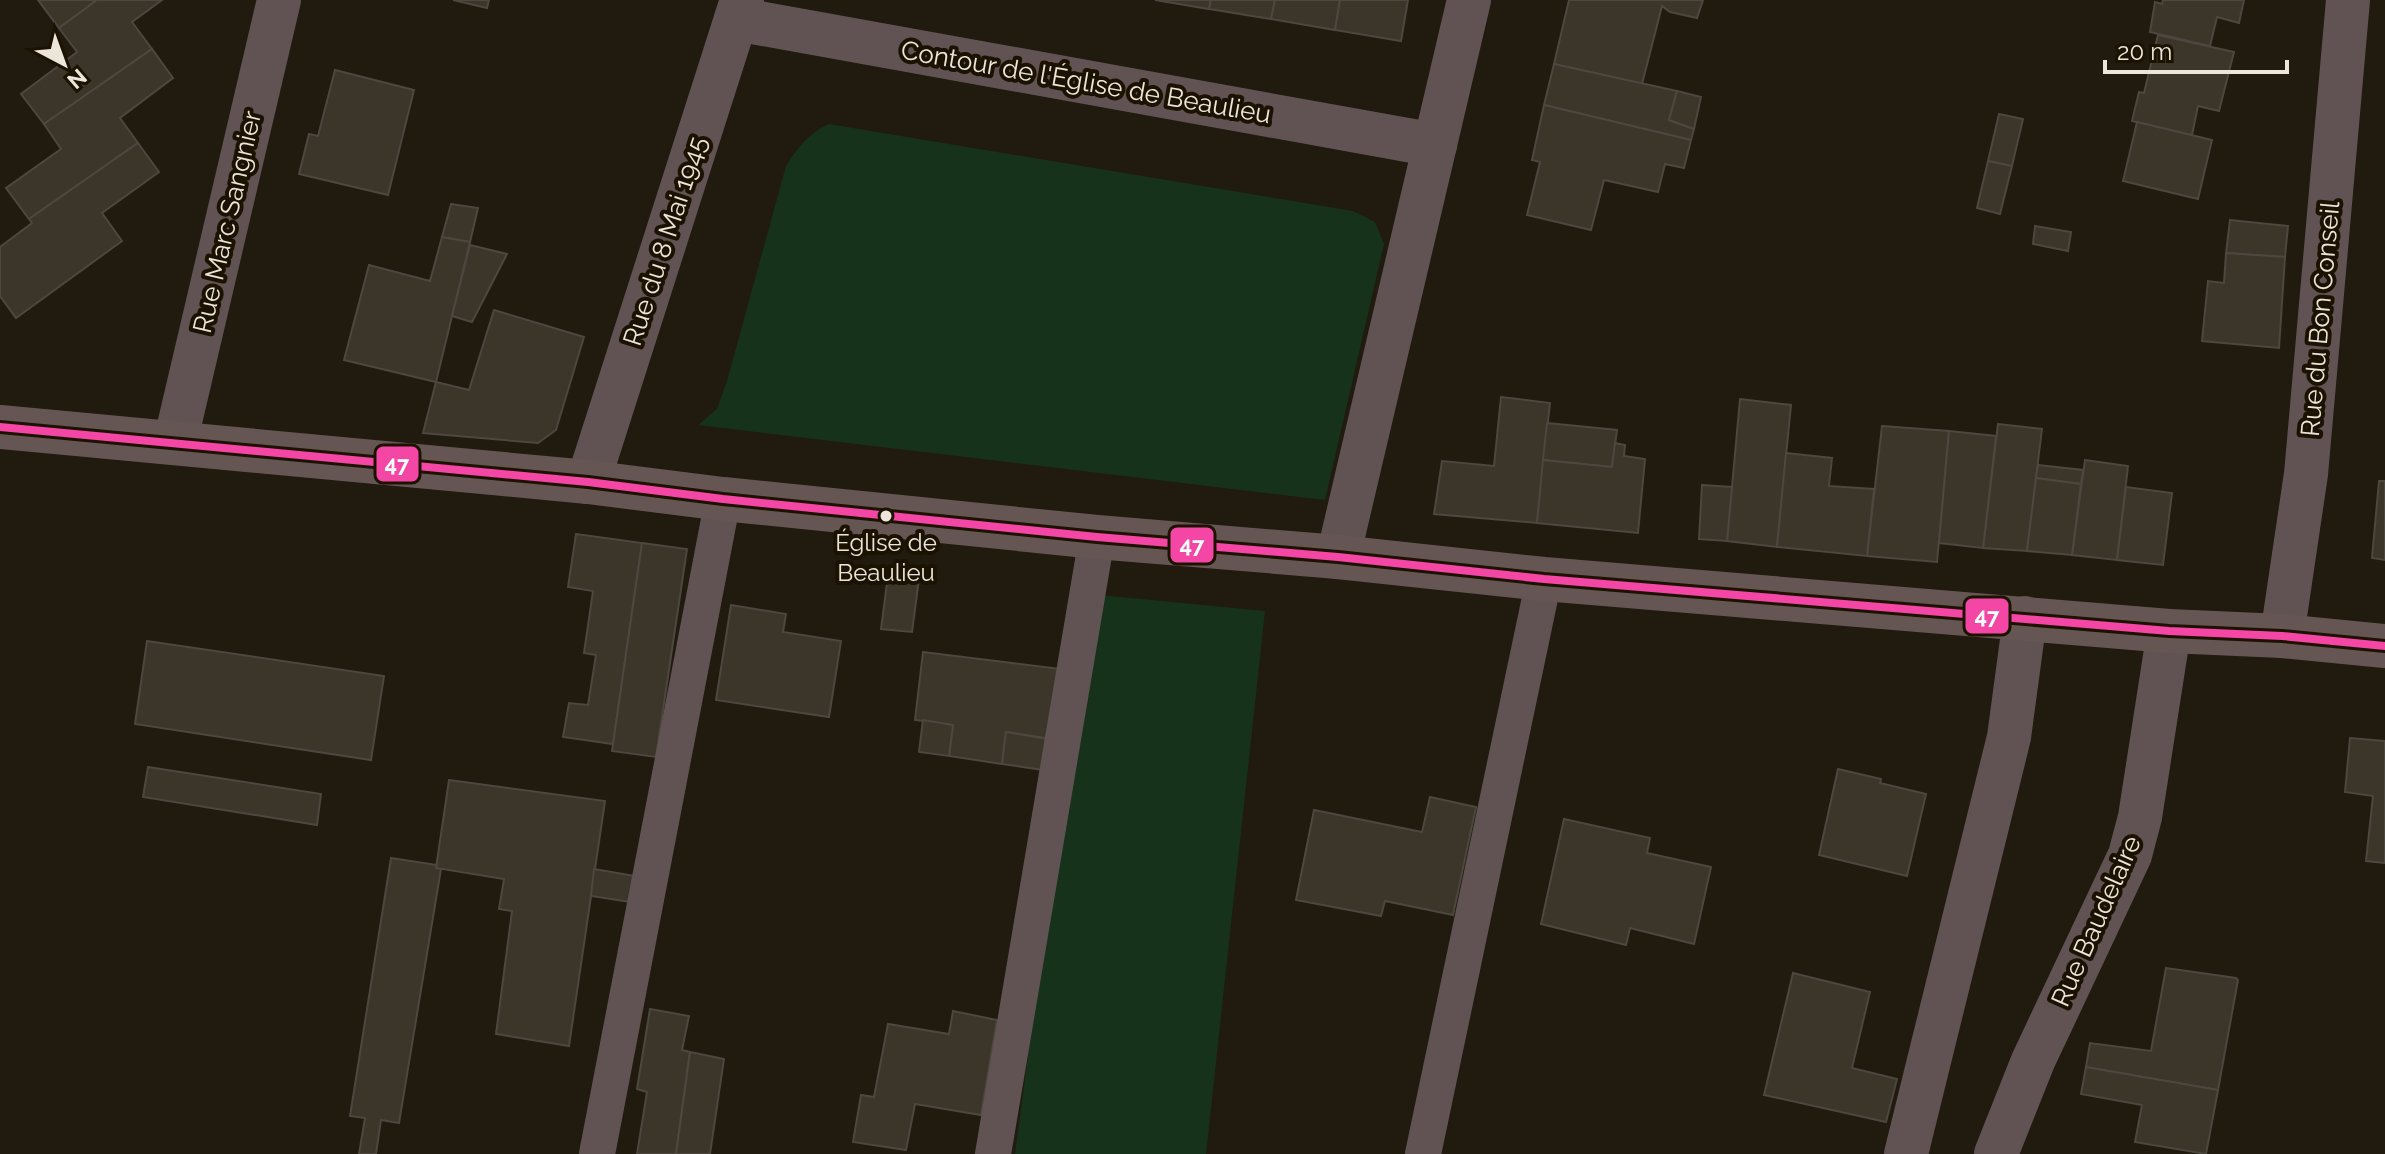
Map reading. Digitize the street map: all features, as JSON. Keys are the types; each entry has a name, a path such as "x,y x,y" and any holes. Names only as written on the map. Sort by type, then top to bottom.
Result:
{"street":[{"name":"Rue Marc Sangnier","path":"175,443 279,0"},
{"path":"1338,557 1469,0"},
{"name":"Rue du Bon Conseil","path":"2282,636 2306,474 2348,0"},
{"name":"Contour de l'Église de Beaulieu","path":"739,9 1435,145"},
{"name":"Rue du 8 Mai 1945","path":"588,482 739,9"},
{"path":"0,427 588,482 1097,537 1338,557 1544,579 2385,646"},
{"path":"1906,1154 2009,737 2025,618"},
{"name":"Rue Baudelaire","path":"1996,1154 2033,1061 2130,855 2140,817 2169,631"}],"lane":[{"path":"597,1154 723,499"},
{"path":"993,1154 1097,537"},
{"path":"1423,1154 1544,579"}],"green space":[{"path":"829,124 1353,211 1375,222 1384,244 1325,500 698,425 717,409 727,381 786,166 804,141"},
{"path":"1089,594 1265,611 1206,1154 1015,1154"}],"building":[{"path":"38,0 97,0 59,28"},
{"path":"97,0 162,0 132,22 152,49 44,124 21,94 77,52 59,28"},
{"path":"453,0 489,0 487,8"},
{"path":"1155,0 1211,0 1209,9"},
{"path":"1211,0 1275,0 1271,19 1209,9"},
{"path":"1275,0 1340,0 1335,30 1271,19"},
{"path":"1340,0 1408,0 1401,41 1335,30"},
{"path":"1569,0 1703,0 1697,18 1670,12 1662,6 1642,84 1554,64"},
{"path":"2163,0 2244,0 2239,23 2217,17 2210,46 2150,32 2155,2 2162,4"},
{"path":"2158,35 2234,52 2219,111 2198,106 2192,135 2132,121 2139,92 2144,93"},
{"path":"152,49 173,78 120,118 138,143 29,219 6,188 61,149 44,124"},
{"path":"1554,64 1677,91 1669,120 1694,129 1691,140 1544,105"},
{"path":"335,70 414,90 388,195 299,174 309,134 318,136"},
{"path":"1677,91 1701,97 1694,129 1669,120"},
{"path":"1544,105 1691,140 1684,168 1665,164 1658,192 1604,180 1591,230 1527,215 1540,162 1532,160"},
{"path":"1999,114 2023,119 2012,166 1988,161"},
{"path":"2137,122 2212,140 2198,199 2123,181"},
{"path":"138,143 159,172 102,213 122,241 16,318 0,296 0,247 32,223 29,219"},
{"path":"1988,161 2012,166 2000,214 1977,208"},
{"path":"451,204 478,208 470,242 442,237"},
{"path":"2230,220 2288,226 2285,257 2226,253"},
{"path":"2035,226 2071,232 2068,251 2033,244"},
{"path":"442,237 470,242 436,382 344,360 369,265 430,281"},
{"path":"470,245 507,254 472,322 452,316"},
{"path":"2226,253 2285,257 2279,348 2202,341 2208,281 2224,283"},
{"path":"494,310 584,337 556,430 538,443 423,433 436,382 469,390"},
{"path":"1501,397 1550,403 1537,523 1434,514 1442,461 1494,466"},
{"path":"1740,399 1791,405 1777,547 1727,541"},
{"path":"1547,423 1617,430 1612,467 1543,460"},
{"path":"1998,424 2042,429 2027,551 1983,548"},
{"path":"1882,426 1949,431 1937,562 1867,556"},
{"path":"1949,431 1996,436 1983,548 1939,543"},
{"path":"1615,443 1625,445 1624,456 1645,459 1638,533 1537,523 1543,460 1612,467"},
{"path":"1786,453 1832,458 1829,486 1874,489 1867,556 1777,547"},
{"path":"2085,460 2128,466 2117,560 2072,555"},
{"path":"2038,465 2083,470 2081,484 2036,478"},
{"path":"2036,478 2081,484 2072,555 2027,551"},
{"path":"2379,481 2385,481 2385,560 2372,558"},
{"path":"1702,485 1732,487 1727,541 1699,539"},
{"path":"2126,487 2172,493 2163,565 2117,560"},
{"path":"576,534 642,543 613,744 563,737 569,703 588,705 596,655 584,653 593,591 568,587"},
{"path":"642,543 687,549 656,757 612,751"},
{"path":"888,575 919,579 912,632 881,629"},
{"path":"731,605 786,614 783,632 841,641 829,717 716,700"},
{"path":"147,641 384,676 371,760 135,724"},
{"path":"923,652 1061,669 1053,739 1006,732 1002,764 949,756 953,725 915,720"},
{"path":"923,720 953,725 949,756 919,752"},
{"path":"1006,732 1048,739 1043,770 1002,764"},
{"path":"2350,738 2385,741 2385,863 2366,861 2373,796 2345,792"},
{"path":"148,767 321,794 317,825 143,797"},
{"path":"1838,769 1926,794 1907,876 1819,855"},
{"path":"449,780 605,801 569,1046 496,1034 512,911 499,909 504,879 436,868"},
{"path":"1430,797 1476,807 1453,915 1385,901 1381,916 1296,900 1314,810 1422,832"},
{"path":"1564,819 1650,838 1647,853 1711,867 1694,944 1630,928 1626,945 1541,924"},
{"path":"391,858 437,865 436,868 441,869 399,1123 381,1120 376,1154 359,1154 365,1118 350,1116"},
{"path":"594,869 635,876 631,902 591,896"},
{"path":"2166,968 2238,980 2218,1090 2086,1067 2090,1043 2151,1051"},
{"path":"1793,973 1870,992 1852,1068 1897,1079 1886,1122 1764,1095"},
{"path":"650,1009 689,1016 682,1050 690,1052 676,1154 637,1154 647,1092 637,1089"},
{"path":"953,1011 997,1020 981,1115 915,1104 906,1150 853,1142 861,1095 874,1097 888,1024 949,1034"},
{"path":"690,1052 724,1059 710,1154 676,1154"},
{"path":"2086,1067 2218,1090 2206,1154 2135,1142 2142,1105 2081,1094"}],"transit line":[{"name":"47","path":"0,427 588,482 1097,537 1338,557 1544,579 2385,646"}],"place":[{"name":"Église de Beaulieu","path":"886,516"}]}
